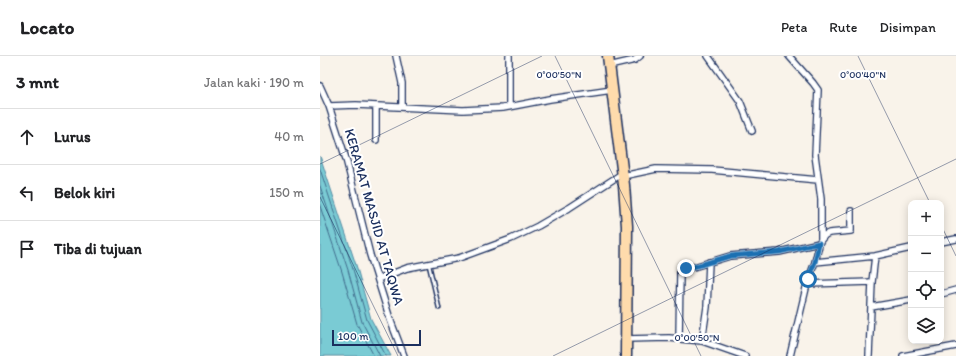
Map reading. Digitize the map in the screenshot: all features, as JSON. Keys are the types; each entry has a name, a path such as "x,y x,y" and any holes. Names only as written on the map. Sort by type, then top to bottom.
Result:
{"highway":[{"path":"608,61 623,175 627,226 626,356"}],"street":[{"path":"396,56 402,83 402,107"},
{"path":"509,56 509,107"},
{"path":"608,61 635,60 640,56"},
{"path":"708,56 740,101 752,131"},
{"path":"789,56 818,90 815,155 821,199 820,241 815,262 807,284 790,356"},
{"name":"KERAMAT MASJID AT TAQWA","path":"320,86 329,106 348,166 370,255 390,319 404,356"},
{"path":"329,106 348,105 463,110 509,107 544,100 612,90"},
{"path":"376,106 376,140"},
{"path":"378,279 407,268 466,256 523,233 569,208 623,175 656,169 712,170 818,180"},
{"path":"679,339 681,270 730,256 779,252 820,241 829,233 851,231 852,211"},
{"path":"944,241 956,239"},
{"path":"815,262 875,256 908,249"},
{"path":"869,356 872,282 875,256"},
{"path":"702,341 708,307 709,262"},
{"path":"807,284 872,282"},
{"path":"944,293 956,290"},
{"path":"871,307 908,301"},
{"path":"625,339 679,339 702,341 745,356"},
{"path":"903,356 956,346"}],"lane":[{"path":"429,264 439,308"}],"water":[{"path":"320,156 357,268 371,319 391,356 320,356"}],"route":[{"path":"686,268 730,256 779,252 819,243 815,262 808,279"}]}
